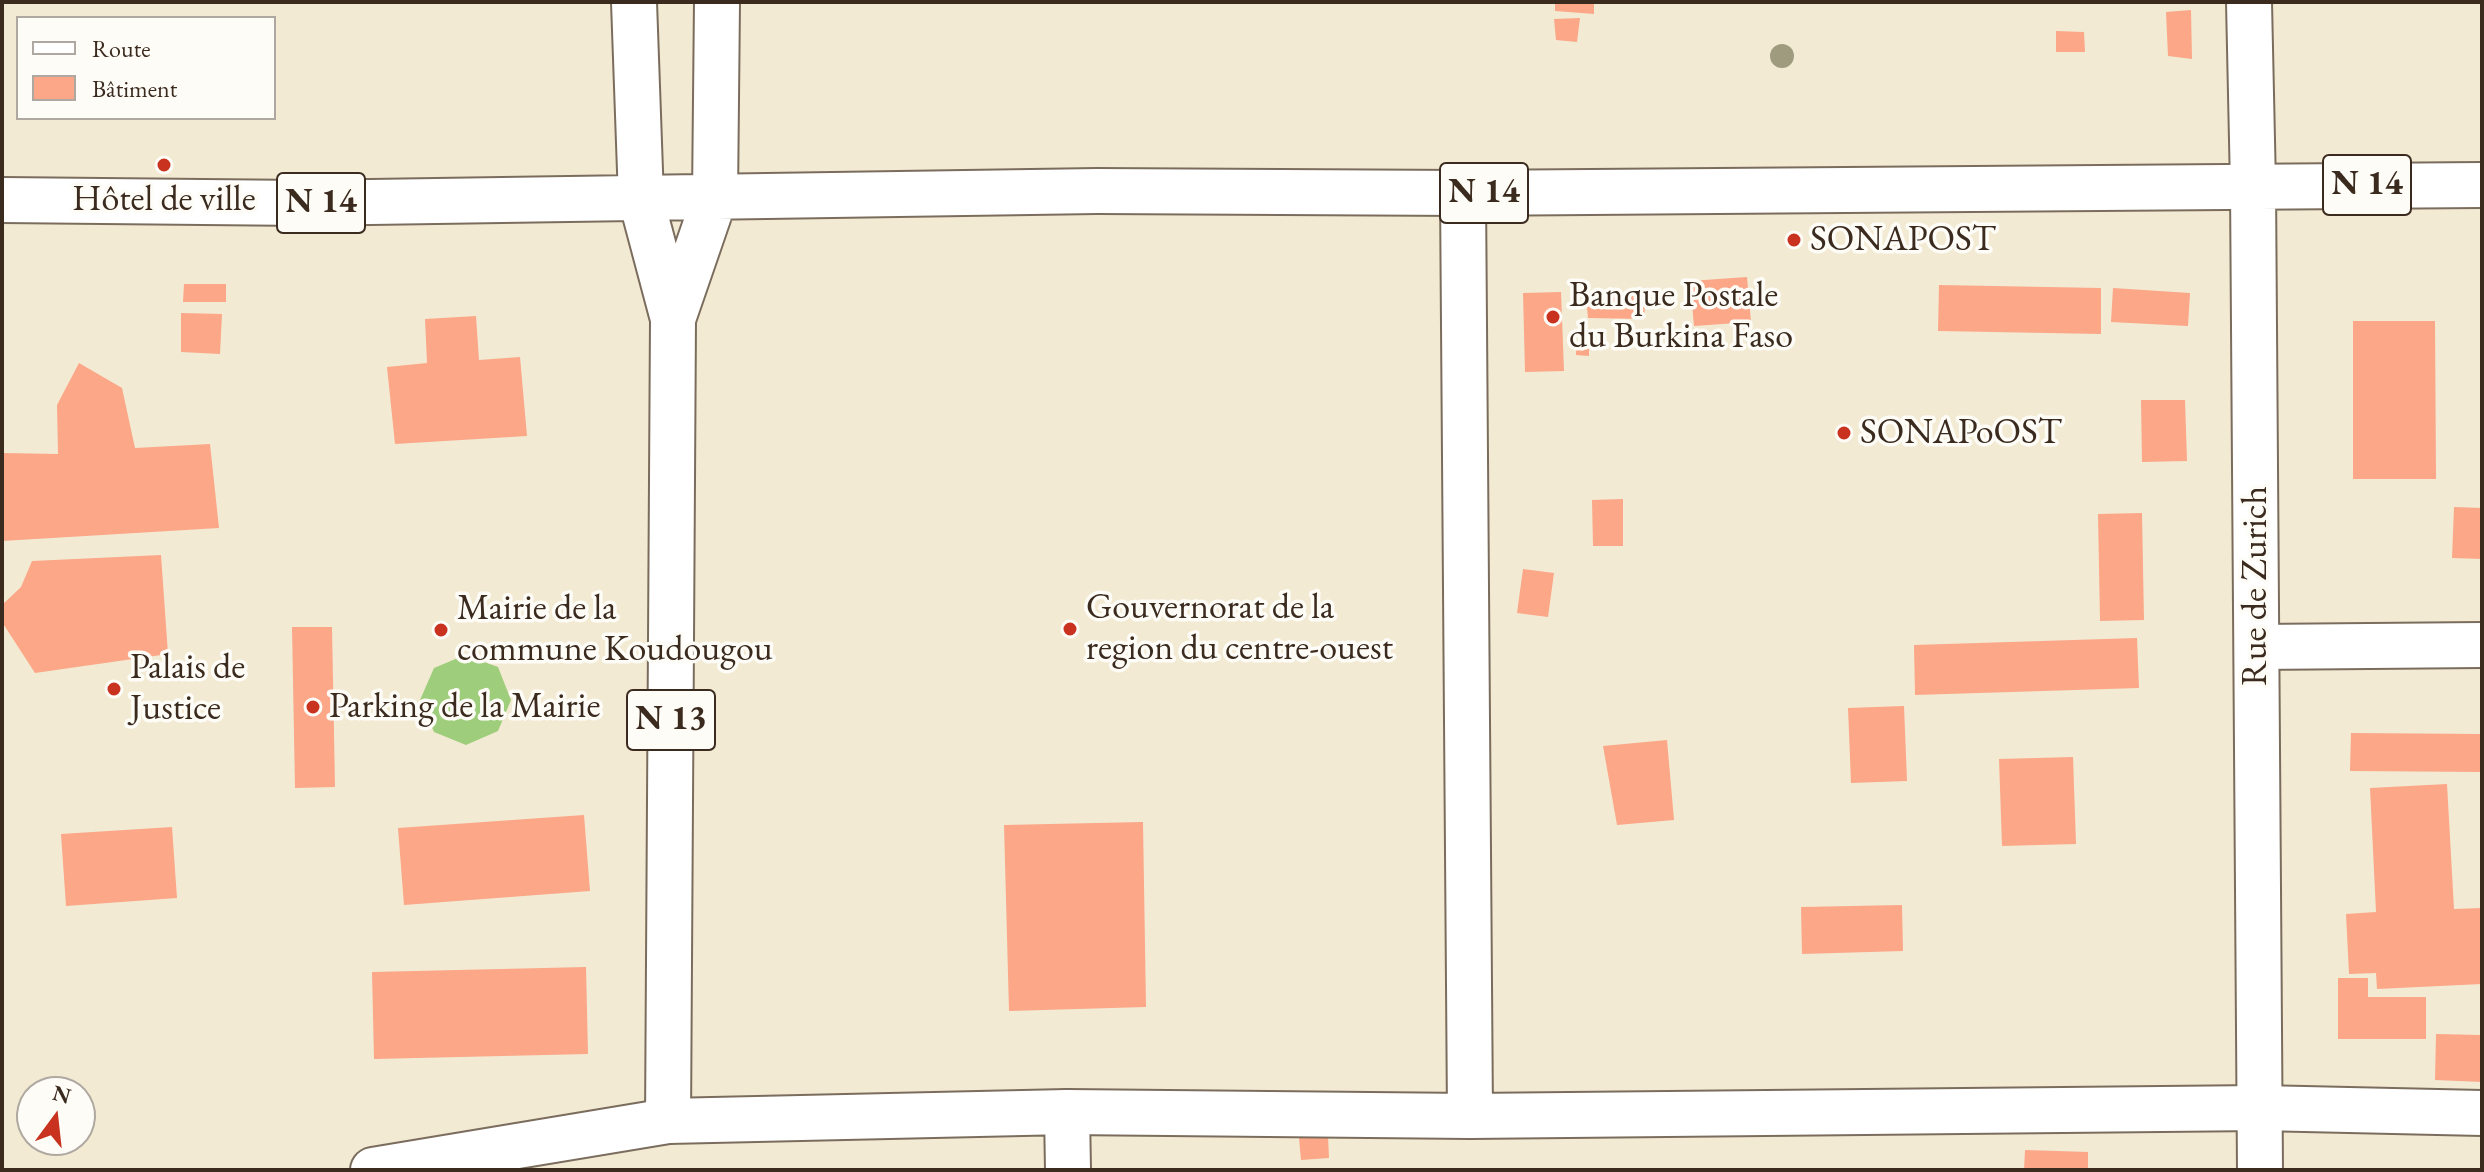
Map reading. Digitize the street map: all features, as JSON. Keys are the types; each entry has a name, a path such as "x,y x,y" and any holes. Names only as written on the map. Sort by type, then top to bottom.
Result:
{"main road":[{"name":"N 13","path":"634,2 676,198 673,319"},
{"name":"N 13","path":"668,1121 676,198 717,2"},
{"name":"Rue de Zurich","path":"2249,2 2260,1170"},
{"name":"N 14","path":"2,200 304,203 1097,191 1463,193 2482,185"},
{"path":"1463,193 1470,1116"},
{"path":"2257,647 2482,645"},
{"path":"373,1170 668,1121 1067,1112 1470,1116 2260,1108 2482,1113"},
{"path":"1067,1112 1068,1170"}],"green space":[{"path":"465,655 498,667 511,700 498,731 466,745 434,732 420,700 434,668"}],"building":[{"path":"1555,2 1594,2 1594,14 1555,11"},
{"path":"2191,10 2192,59 2168,56 2166,12"},
{"path":"1580,18 1577,42 1556,40 1554,19"},
{"path":"2056,31 2084,32 2085,52 2056,52"},
{"path":"1747,277 1751,322 1694,326 1690,281"},
{"path":"184,284 226,284 226,302 183,302"},
{"path":"1939,285 2101,288 2101,334 1938,331"},
{"path":"2113,288 2190,293 2188,326 2111,322"},
{"path":"1561,292 1564,371 1525,372 1523,293"},
{"path":"1644,296 1645,319 1588,318 1586,297"},
{"path":"181,313 222,314 220,354 181,352"},
{"path":"476,316 479,360 520,357 527,436 395,444 387,367 427,363 425,319"},
{"path":"2353,321 2435,321 2436,479 2353,479"},
{"path":"1576,343 1589,343 1589,356 1576,355"},
{"path":"79,363 122,388 135,448 210,444 219,528 2,541 2,453 58,454 57,405"},
{"path":"2141,400 2185,400 2187,461 2142,462"},
{"path":"1623,499 1623,546 1593,546 1592,500"},
{"path":"2454,507 2482,508 2482,559 2452,558"},
{"path":"2142,513 2144,620 2100,621 2098,514"},
{"path":"161,555 168,654 35,673 2,622 2,605 21,587 32,561"},
{"path":"1523,569 1554,573 1548,617 1517,613"},
{"name":"Parking de la Mairie","path":"292,627 332,627 335,787 295,788"},
{"path":"2137,638 2139,688 1915,695 1914,645"},
{"path":"1904,706 1907,781 1851,783 1848,708"},
{"path":"2351,733 2482,734 2482,772 2350,771"},
{"path":"1667,740 1674,820 1617,825 1603,746"},
{"path":"2073,757 2076,844 2002,846 1999,759"},
{"path":"2447,784 2454,909 2482,908 2482,984 2377,989 2376,973 2349,974 2346,914 2376,912 2370,788"},
{"path":"584,815 590,891 404,905 398,828"},
{"path":"1143,822 1146,1007 1009,1011 1004,825"},
{"path":"172,827 177,898 66,906 61,834"},
{"path":"1902,905 1903,951 1802,954 1801,907"},
{"path":"586,967 588,1054 374,1059 372,972"},
{"path":"2338,978 2368,978 2368,997 2426,997 2426,1039 2338,1039"},
{"path":"2436,1034 2482,1035 2482,1082 2435,1080"},
{"path":"1328,1136 1329,1158 1301,1160 1299,1138"},
{"path":"2025,1150 2088,1152 2088,1170 2024,1170"}],"place":[{"name":"Hôtel de ville","path":"164,165"},
{"name":"SONAPOST","path":"1794,240"},
{"name":"Banque Postale du Burkina Faso","path":"1553,317"},
{"name":"SONAPoOST","path":"1844,433"},
{"name":"Gouvernorat de la region du centre-ouest","path":"1070,629"},
{"name":"Mairie de la commune Koudougou","path":"441,630"},
{"name":"Palais de Justice","path":"114,689"},
{"name":"Parking de la Mairie","path":"313,707"}]}
